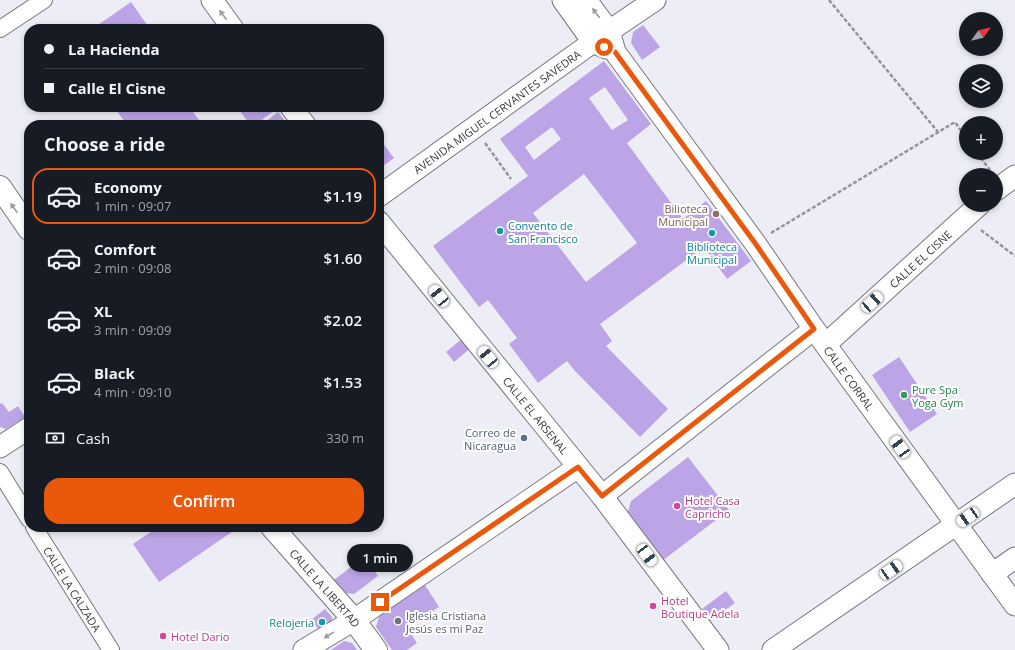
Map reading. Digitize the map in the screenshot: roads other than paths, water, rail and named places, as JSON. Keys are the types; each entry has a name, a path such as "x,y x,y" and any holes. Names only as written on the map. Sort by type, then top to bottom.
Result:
{"street":[{"path":"0,29 44,0"},
{"path":"212,0 229,24"},
{"path":"563,0 601,36"},
{"name":"CALLE CORRAL","path":"586,0 601,36 615,52 755,243 820,337 1015,605"},
{"name":"AVENIDA MIGUEL CERVANTES SAVEDRA","path":"384,192 601,36 655,0"},
{"path":"1003,185 1015,176"},
{"path":"0,187 24,222"},
{"name":"CALLE EL CISNE","path":"602,496 820,337 971,212"},
{"name":"CALLE EL ARSENAL","path":"384,228 602,496 718,650"},
{"path":"0,447 24,431"},
{"path":"304,650 354,620 578,467"},
{"path":"0,472 24,511"},
{"path":"773,650 1015,484"},
{"name":"CALLE LA CALZADA","path":"37,532 111,650"},
{"name":"CALLE LA LIBERTAD","path":"276,532 354,620 376,650"},
{"path":"992,574 1015,558"}],"place":[{"name":"Bilioteca Municipal","path":"716,214"},
{"name":"Convento de San Francisco","path":"500,231"},
{"name":"Biblioteca Municipal","path":"712,233"},
{"name":"Pure Spa Yoga Gym","path":"904,395"},
{"name":"Correo de Nicaragua","path":"524,438"},
{"name":"Hotel Casa Capricho","path":"677,506"},
{"name":"Hotel Boutique Adela","path":"653,606"},
{"name":"Iglesia Cristiana Jesús es mi Paz","path":"398,621"},
{"name":"Relojeria","path":"322,622"},
{"name":"Hotel Dario","path":"163,636"}]}
